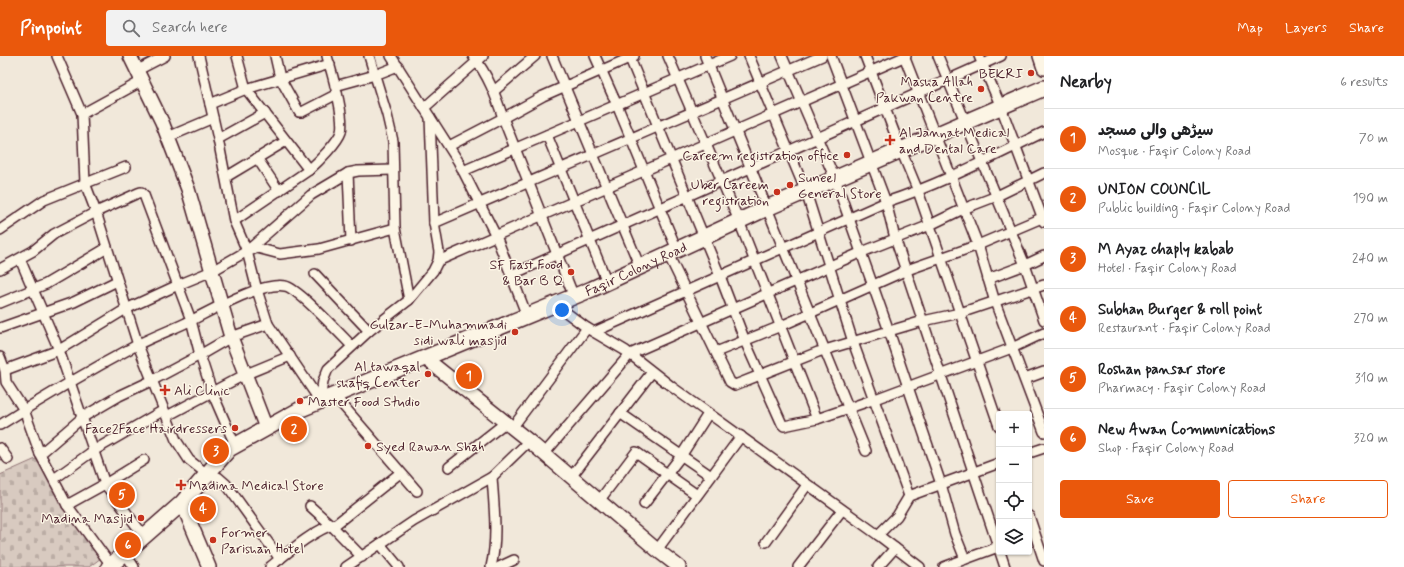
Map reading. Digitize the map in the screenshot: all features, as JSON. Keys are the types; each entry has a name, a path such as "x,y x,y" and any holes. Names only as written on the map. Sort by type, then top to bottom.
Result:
{"main road":[{"path":"130,56 168,137 188,189 231,337 244,375 266,428"},
{"path":"1040,56 1044,68"},
{"name":"Faqir Colony Road","path":"110,566 182,503 229,448 301,409 574,297 767,208 1044,88"},
{"path":"425,358 529,441 656,550 679,567"},
{"path":"182,503 209,567"}],"street":[{"path":"57,56 82,114 85,183 96,212 138,345 176,440 189,460 207,474 218,477 226,484 280,559"},
{"path":"82,114 140,75 165,56"},
{"path":"199,56 218,139 234,221 247,251 268,324 320,401"},
{"path":"237,56 246,89 309,170"},
{"path":"275,56 280,78 299,112 302,112 336,90 398,66"},
{"path":"369,56 387,115 392,141 396,228 409,300"},
{"path":"391,56 449,146 463,171 496,236 527,316"},
{"path":"494,91 535,56"},
{"path":"552,56 640,267"},
{"path":"595,56 660,208 673,252 687,291 732,384 735,385 824,350 923,321 960,313 1044,285"},
{"path":"668,56 796,362 817,419"},
{"path":"705,56 866,451"},
{"path":"463,171 730,56"},
{"path":"749,56 806,192 854,342 909,496"},
{"path":"782,56 818,138 850,219 941,484 955,534 965,559"},
{"path":"434,223 822,56"},
{"path":"831,56 886,202 895,238 996,539"},
{"path":"866,56 930,224 996,417"},
{"path":"438,261 905,56 978,246 995,302 1044,432"},
{"path":"938,56 1012,232 1044,320"},
{"path":"511,274 948,80 981,60 1001,56"},
{"path":"449,146 542,96 631,57 644,93 720,276 745,341 784,426 817,419 875,399 1012,348 1044,333"},
{"path":"424,108 477,58 494,91 503,118 574,297"},
{"path":"210,104 246,89 329,60 341,113 341,132 320,160 309,170 234,221"},
{"path":"716,352 781,326 906,270 978,246 1043,219 1001,107 981,60"},
{"path":"218,139 265,113"},
{"path":"320,401 323,381 328,369 369,331 409,300 433,271 438,261 439,252 434,223 430,116"},
{"path":"168,137 213,118"},
{"path":"448,467 509,425 591,330 687,291 886,202 918,191 951,177 1044,132"},
{"path":"547,135 607,282"},
{"path":"226,177 286,140"},
{"path":"257,158 278,190"},
{"path":"0,230 44,200 126,167"},
{"path":"5,370 59,350 126,309 212,271 247,251 311,195 348,173 358,171 393,170"},
{"path":"348,173 350,240"},
{"path":"544,454 630,354 829,266 997,196 1044,173"},
{"path":"0,269 33,251 54,234 96,212 141,192 144,195 191,320 212,392 235,445"},
{"path":"247,251 257,248 280,254 295,253 319,249 396,228"},
{"path":"0,303 46,284 107,248"},
{"path":"988,279 1044,256"},
{"path":"20,259 59,350 105,484 144,536"},
{"path":"315,274 369,331"},
{"path":"0,328 74,302 117,281"},
{"path":"0,425 70,383 138,345 222,304 264,287 284,286 297,291 352,346"},
{"path":"555,304 591,330 630,354 708,414 741,436 920,567"},
{"path":"40,454 83,417 119,396 153,380 231,337 268,324"},
{"path":"54,479 93,451 165,413 212,392 244,375 290,356"},
{"path":"0,357 5,370 3,383 24,410 40,454 67,505 110,566"},
{"path":"571,477 652,372"},
{"path":"1025,379 1044,372"},
{"path":"334,395 417,491"},
{"path":"620,413 711,476"},
{"path":"644,504 681,456 708,414"},
{"path":"656,550 741,436"},
{"path":"348,567 414,521 492,477 529,441"},
{"path":"0,448 8,459"},
{"path":"1032,452 1044,448"},
{"path":"599,501 636,452 697,495"},
{"path":"67,505 144,460"},
{"path":"878,536 897,516 909,496 996,464"},
{"path":"270,567 316,532 336,524 400,473"},
{"path":"491,567 495,549 492,477"},
{"path":"766,542 807,485"},
{"path":"310,506 362,557"},
{"path":"798,567 842,510"},
{"path":"1030,519 1044,561"},
{"path":"380,544 399,567"},
{"path":"878,567 895,548"},
{"path":"944,567 996,549"},
{"path":"125,554 134,567"},
{"path":"1001,555 1005,567"},
{"path":"499,567 514,560"}],"green space":[{"path":"38,458 101,558 89,567 0,567 0,475"}],"place":[{"name":"BEKRI","path":"1031,73"},
{"name":"Masha Allah Pakwan Centre","path":"981,89"},
{"name":"Al Jannat Medical and Dental Care","path":"890,140"},
{"name":"Careem registration office","path":"847,155"},
{"name":"Suneel General Store","path":"790,185"},
{"name":"Uber Careem registration","path":"777,192"},
{"name":"SF Fast Food & Bar B Q","path":"571,272"},
{"name":"Gulzar-E-Muhammadi sidi wali masjid","path":"515,332"},
{"name":"Al tawaqal shafiq Center","path":"428,374"},
{"name":"سیڑھی والی مسجد","path":"469,376"},
{"name":"Ali Clinic","path":"165,390"},
{"name":"Master Food Studio","path":"300,401"},
{"name":"Face2Face Hairdressers","path":"235,428"},
{"name":"UNION COUNCIL","path":"294,429"},
{"name":"Syed Rawan Shah","path":"368,446"},
{"name":"M Ayaz chaply kabab","path":"216,451"},
{"name":"Madina Medical Store","path":"181,485"},
{"name":"Roshan pansar store","path":"122,495"},
{"name":"Subhan Burger & roll point","path":"203,509"},
{"name":"Madina Masjid","path":"141,518"},
{"name":"Former Parishan Hotel","path":"213,540"},
{"name":"New Awan Communications","path":"128,545"}]}
